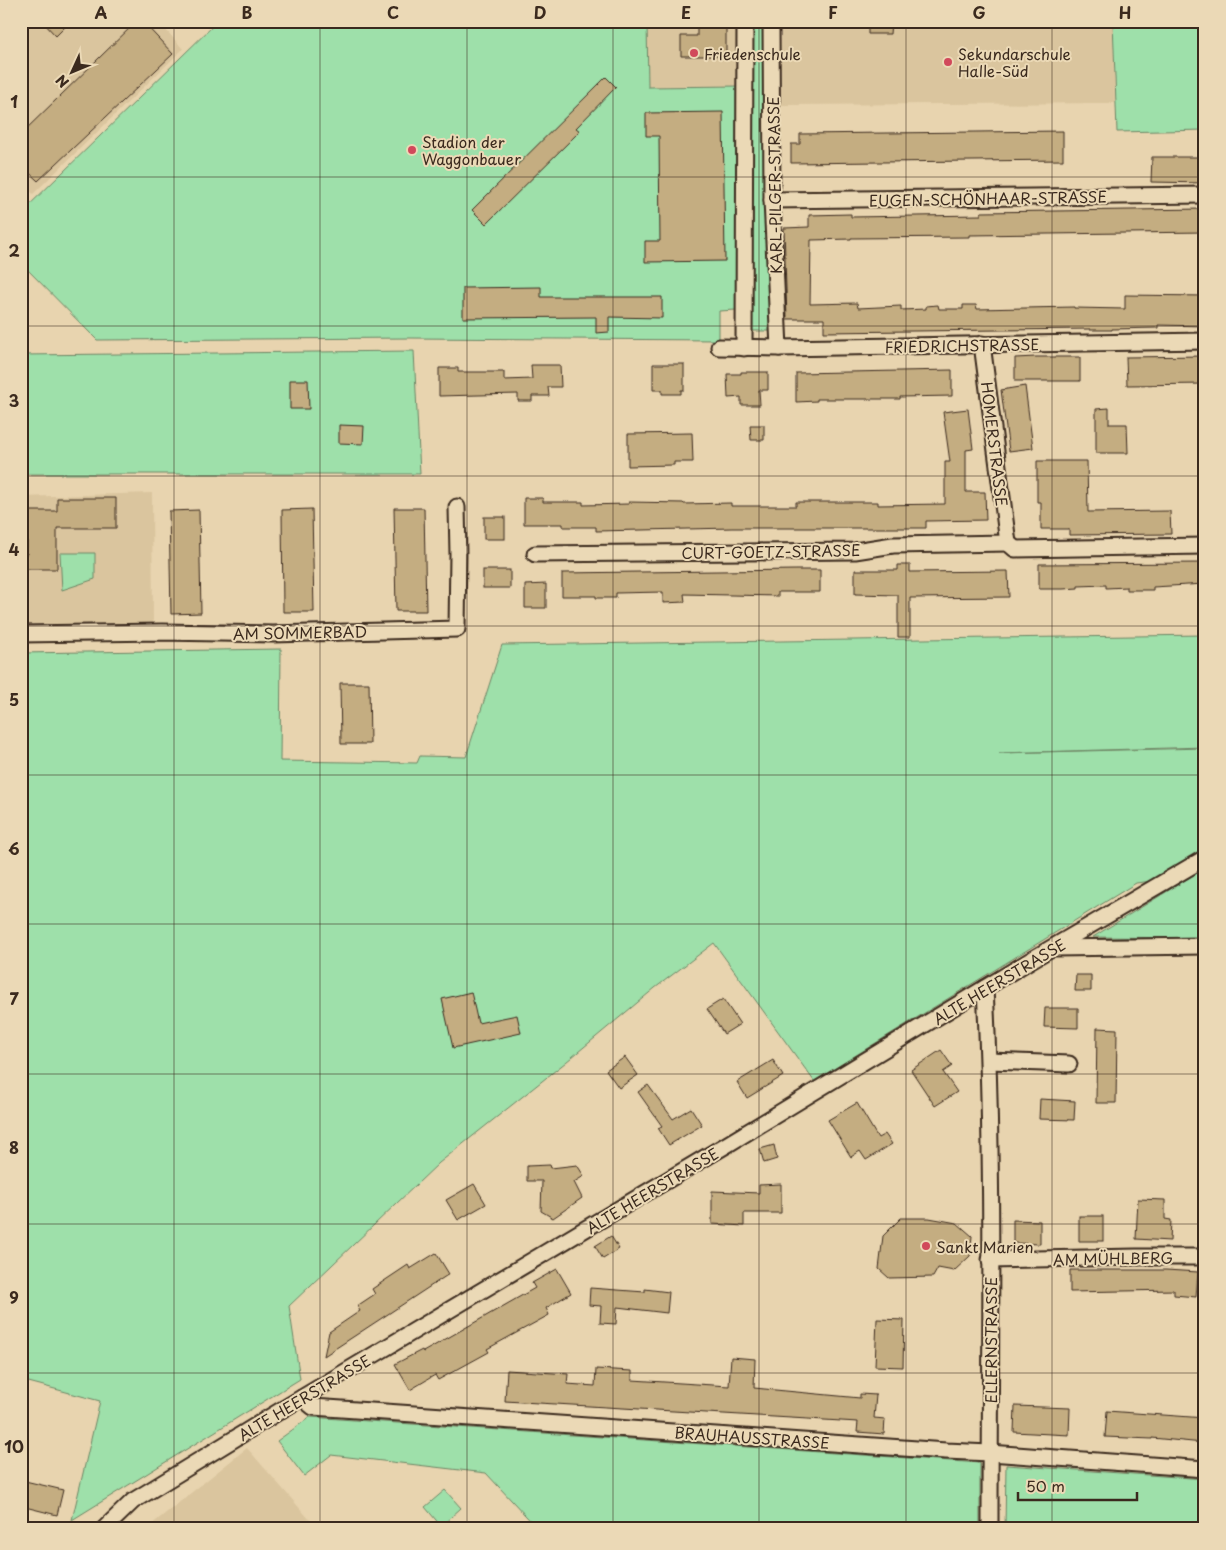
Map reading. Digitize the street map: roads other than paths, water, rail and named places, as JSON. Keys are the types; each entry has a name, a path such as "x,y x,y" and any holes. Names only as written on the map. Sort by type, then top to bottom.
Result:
{"street":[{"name":"KARL-PILGER-STRASSE","path":"744,348 745,21"},
{"name":"KARL-PILGER-STRASSE","path":"771,21 772,200 779,348"},
{"name":"EUGEN-SCHÖNHAAR-STRASSE","path":"772,200 1205,195"},
{"name":"FRIEDRICHSTRASSE","path":"719,347 779,348 1205,341"},
{"name":"HOMERSTRASSE","path":"982,344 1008,543"},
{"name":"AM SOMMERBAD","path":"21,634 162,632 273,634 457,628 457,507"},
{"name":"CURT-GOETZ-STRASSE","path":"535,554 855,551 893,545 1008,543 1015,549 1205,546"},
{"name":"ALTE HEERSTRASSE","path":"104,1529 133,1501 302,1398 1205,858"},
{"path":"1052,948 1205,946"},
{"name":"ELLERNSTRASSE","path":"985,988 988,1061 990,1260 990,1529"},
{"path":"988,1061 1068,1064"},
{"name":"AM MÜHLBERG","path":"990,1260 1205,1257"},
{"name":"BRAUHAUSSTRASSE","path":"302,1398 313,1408 1205,1469"}],"place":[{"name":"Friedenschule","path":"694,53"},
{"name":"Sekundarschule Halle-Süd","path":"948,62"},
{"name":"Stadion der Waggonbauer","path":"412,150"},
{"name":"Sankt Marien","path":"926,1246"}]}
